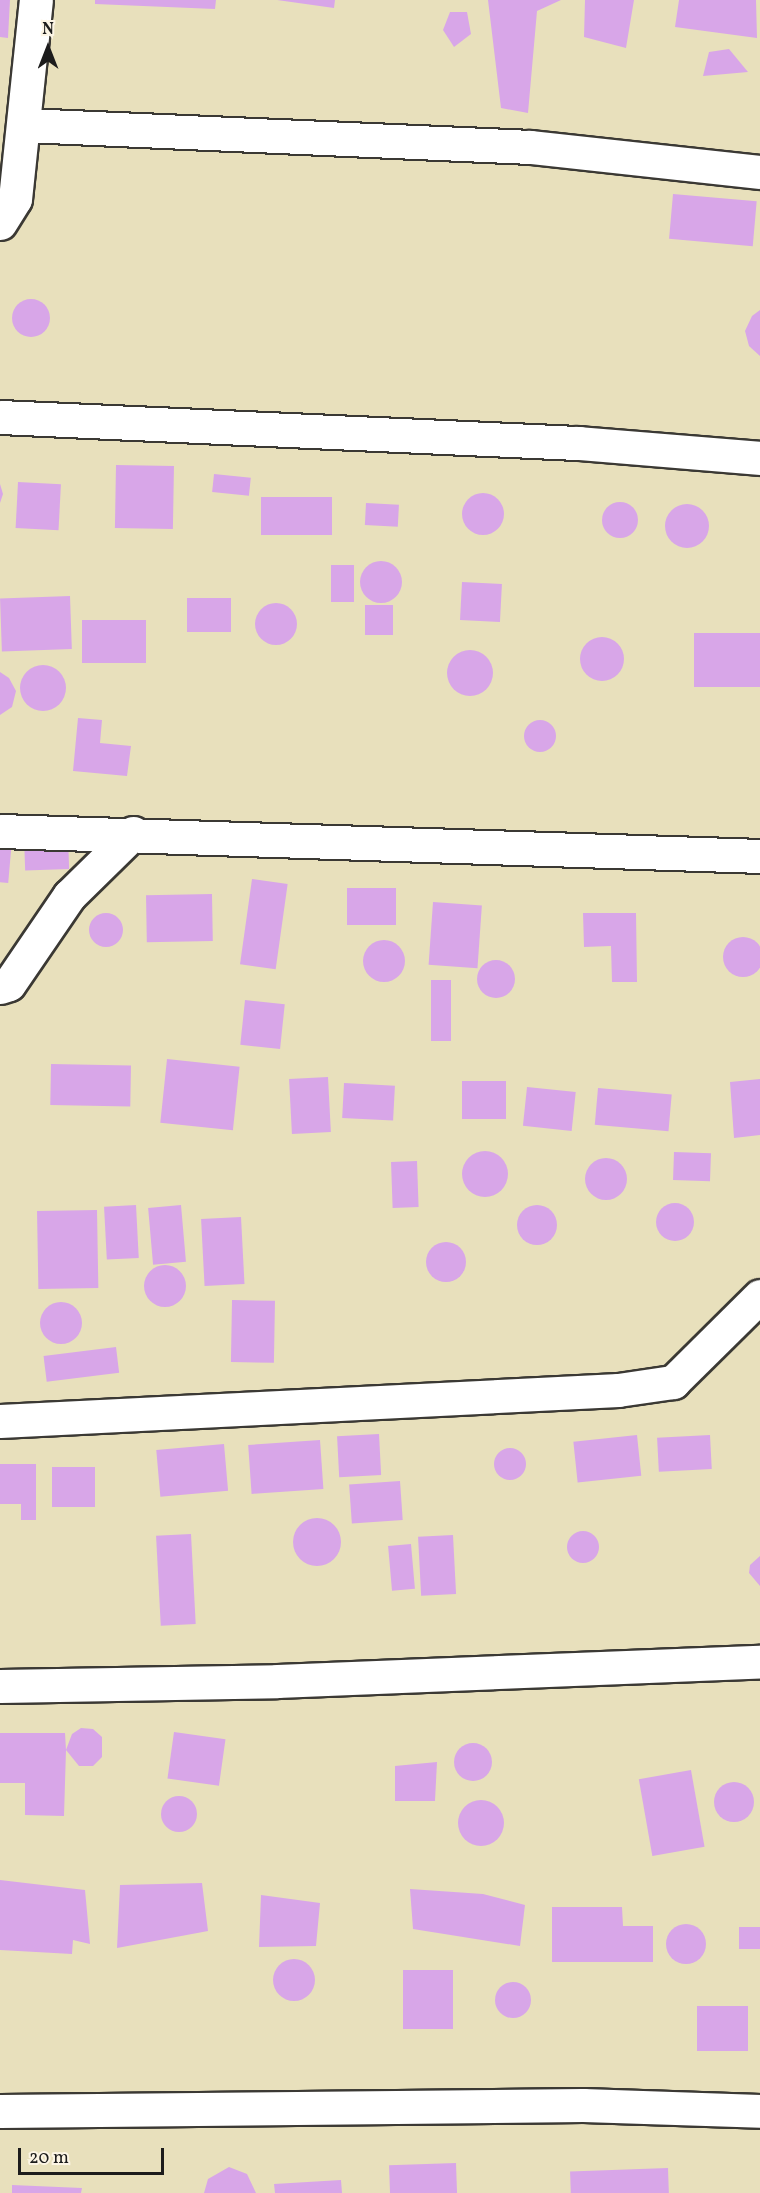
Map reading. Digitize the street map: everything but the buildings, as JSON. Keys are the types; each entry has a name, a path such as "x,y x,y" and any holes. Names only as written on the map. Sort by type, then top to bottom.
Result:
{"street":[{"path":"0,223 15,199 25,125 36,0"},
{"path":"25,125 530,147 760,172"},
{"path":"0,417 578,443 760,458"},
{"path":"0,831 133,833 760,856"},
{"path":"0,987 9,984 69,896 133,833"},
{"path":"0,1421 618,1390 673,1382 760,1296"},
{"path":"0,1686 277,1681 760,1662"},
{"path":"0,2111 583,2105 760,2111"}]}
